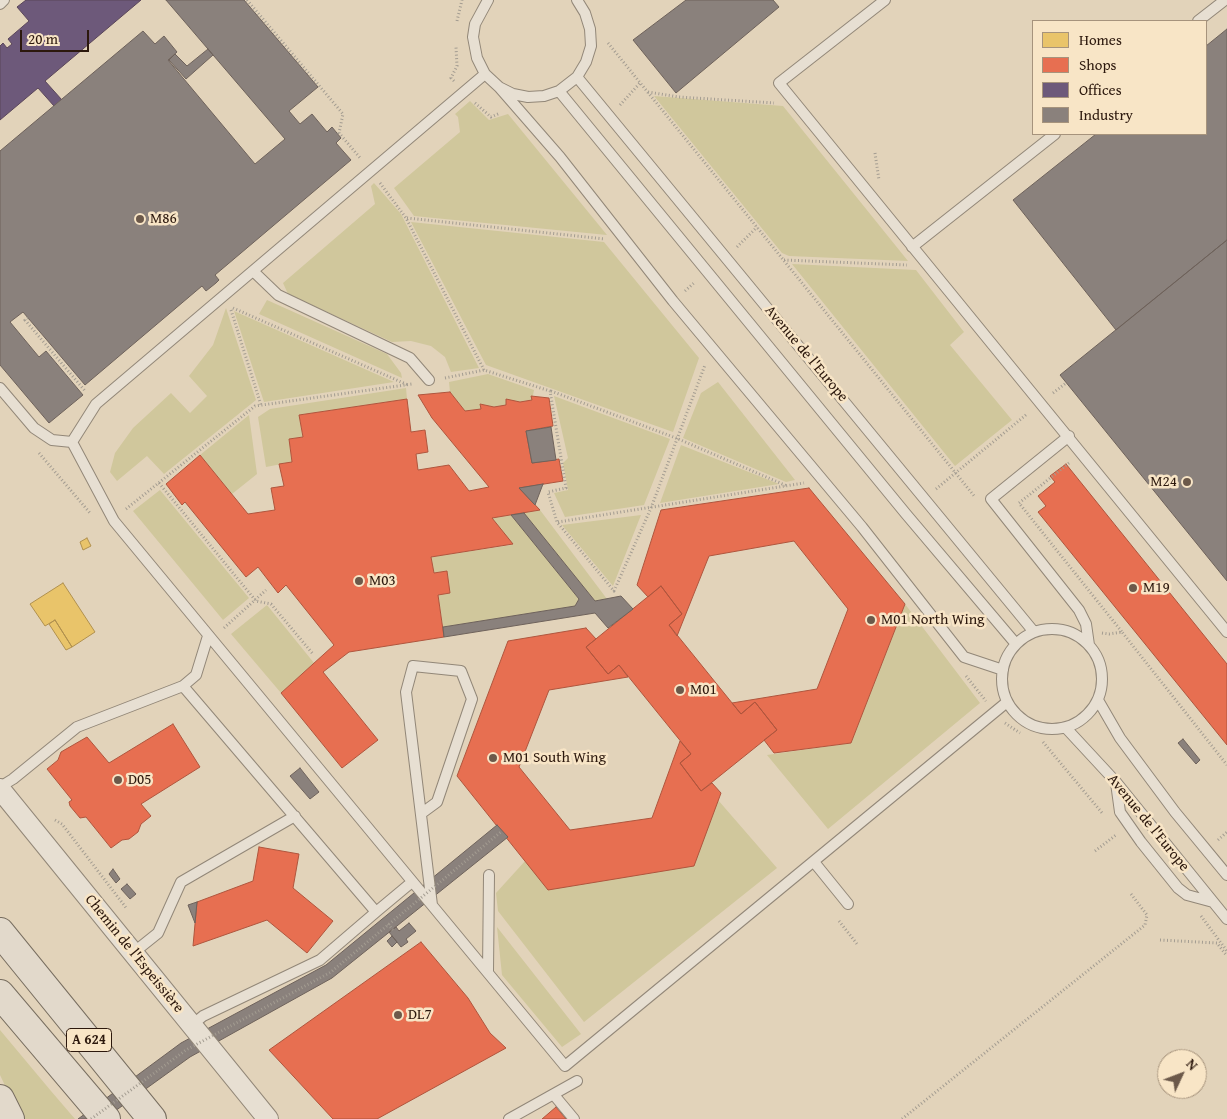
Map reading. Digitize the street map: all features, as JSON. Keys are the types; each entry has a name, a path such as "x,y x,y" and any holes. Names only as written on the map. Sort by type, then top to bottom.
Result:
{"highway":[{"name":"A 624","path":"0,932 33,970 152,1119"},
{"path":"33,970 174,1119"},
{"name":"A 624","path":"0,994 106,1119"},
{"path":"0,1099 10,1119"}],"street":[{"name":"Chemin de l'Espeissière","path":"0,788 268,1119"}],"lane":[{"path":"0,4 4,0"},
{"path":"488,0 480,12 473,37 477,58 486,74 560,157 673,301 862,527 964,657 1003,670"},
{"path":"499,87 513,94 528,97 544,96 559,91 577,77 586,62 591,46 590,29 585,13 577,0"},
{"path":"885,0 779,83 1069,436 1227,632"},
{"path":"1199,20 1225,0"},
{"path":"72,442 96,404 486,74"},
{"name":"Avenue de l'Europe","path":"577,77 1034,632"},
{"name":"Avenue de l'Europe","path":"559,91 906,514 1016,644"},
{"path":"912,246 1054,135"},
{"path":"253,271 278,295 410,358 429,380"},
{"path":"0,388 34,428 52,440 72,442"},
{"path":"1069,436 991,500 1079,610 1086,624 1089,645 1102,669 1103,680 1098,700 1088,715 1066,728 1051,730 1034,726 1018,716 1007,702 1002,682 1006,659 1016,644 1034,632 1059,629 1074,634 1089,645"},
{"path":"72,442 114,520 217,648 488,971 565,1066 1007,702"},
{"path":"0,788 77,727 183,686 196,675 208,636"},
{"path":"422,814 437,802 472,699 460,671 413,666 406,692 432,905"},
{"path":"183,686 376,912"},
{"name":"Avenue de l'Europe","path":"1098,700 1120,738 1175,812 1227,875"},
{"name":"Avenue de l'Europe","path":"1066,728 1116,782 1227,919"},
{"path":"1116,782 1120,812 1141,842 1178,888 1187,895 1213,902"},
{"path":"133,953 158,933 181,882 295,816"},
{"path":"814,862 848,904"},
{"path":"488,971 489,875"},
{"path":"192,1025 203,1016 320,960 412,882"},
{"path":"509,1119 577,1081"},
{"path":"554,1095 574,1119"}],"path":[{"path":"606,40 980,504"},
{"path":"648,92 679,97 796,104"},
{"path":"406,218 613,240"},
{"path":"733,250 757,227"},
{"path":"783,260 911,265"},
{"path":"679,297 700,278"},
{"path":"261,405 230,307 408,385"},
{"path":"28,318 25,320 64,369 73,377"},
{"path":"550,391 566,488 548,492 557,522 614,591 651,508 707,360"},
{"path":"127,510 255,406 408,385 484,370 550,391 676,438 787,486"},
{"path":"1050,396 1066,383"},
{"path":"931,493 1030,412"},
{"path":"1073,459 1019,503 1227,765"},
{"path":"557,522 808,482"},
{"path":"159,483 256,600 271,604 313,654"},
{"path":"217,648 223,629 266,590"},
{"path":"1097,631 1109,634 1122,632"},
{"path":"1005,723 1020,733"},
{"path":"91,1119 186,1050 331,972 502,831"},
{"path":"1096,851 1119,833"},
{"path":"902,1119 1145,925 1147,916 1130,894"},
{"path":"838,921 857,944"},
{"path":"388,924 393,930"},
{"path":"1160,940 1217,943 1227,956"}],"shaded area":[{"path":"654,96 783,106 908,261 789,256 782,253"},
{"path":"470,101 489,120 508,114 607,235 414,216 394,188 460,132 458,117 455,114"},
{"path":"374,183 401,214 479,368 451,372 445,357 431,346 411,341 392,342 288,294 283,283 375,204 371,186"},
{"path":"411,222 604,242 699,358 673,432 486,365"},
{"path":"792,264 916,270 964,332 950,345 1012,420 955,466"},
{"path":"267,300 387,354 401,373 402,378 259,314"},
{"path":"226,308 256,400 164,474 147,456 117,481 110,472 115,453 133,428 171,393 190,413 207,396 189,376 213,345"},
{"path":"234,311 394,382 264,402"},
{"path":"488,374 534,390 532,400 520,402 506,400 506,405 494,407 480,404 481,409 465,411 450,392 449,382"},
{"path":"718,382 795,480 786,482 683,438 701,393"},
{"path":"406,388 407,399 299,415 303,437 289,439 292,462 266,467 258,417 270,409"},
{"path":"554,396 670,439 644,505 565,517 554,493 568,490 563,463 568,458"},
{"path":"249,415 257,474 232,494 200,455"},
{"path":"681,445 779,484 660,503"},
{"path":"160,490 249,598 223,620 133,511"},
{"path":"540,510 607,599 595,601 524,513"},
{"path":"511,515 579,599 575,606 443,627 438,595 450,593 447,571 434,573 431,557 512,545 492,518"},
{"path":"641,515 613,586 562,525"},
{"path":"905,604 980,703 828,829 767,755 851,743"},
{"path":"267,605 314,663 281,693 231,634"},
{"path":"718,800 777,868 584,1022 498,911 496,893 526,860"},
{"path":"497,927 581,1034 562,1047 502,975"},
{"path":"0,1030 75,1119 21,1119 0,1075"}],"building: Homes":[{"path":"87,538 91,546 83,550 80,542"},
{"path":"63,583 95,632 72,647 55,620 45,626 30,604"},
{"path":"55,620 72,647 66,650 49,624"}],"building: Shops":[{"name":"M03","path":"450,392 465,411 481,409 480,404 494,407 506,405 506,399 520,402 532,400 531,396 549,398 553,426 526,431 532,463 559,459 563,481 519,488 540,510 492,518 513,544 431,557 434,573 447,571 450,593 438,595 444,637 349,652 323,672 378,740 342,768 281,693 334,645 286,585 278,593 258,567 246,577 185,502 182,505 166,484 200,455 248,514 275,510 271,488 284,486 279,464 292,462 289,439 303,437 299,415 407,399 411,432 425,430 428,452 416,454 418,470 449,465 469,491 489,487 432,418 418,395"},
{"name":"M19","path":"1066,464 1227,664 1227,745 1038,512 1046,506 1038,496 1055,482 1050,476"},
{"name":"M01 North Wing","path":"809,488 905,604 851,743 774,753 764,740 777,730 755,702 741,714 732,703 817,689 848,609 794,541 709,556 677,636 669,625 682,614 661,586 648,597 637,585 661,510"},
{"name":"M01","path":"661,586 682,614 669,625 741,714 755,702 777,730 701,791 680,763 691,754 619,665 608,674 586,647"},
{"name":"M01 South Wing","path":"586,628 596,639 586,647 608,674 619,665 628,677 549,690 519,767 570,830 652,818 680,741 691,754 680,763 701,791 712,783 721,793 694,866 548,890 457,776 508,641"},
{"name":"D05","path":"173,724 200,767 141,804 151,816 141,824 138,832 111,848 86,817 80,818 70,806 69,802 72,800 47,769 58,760 61,752 87,737 109,763"},
{"path":"259,847 299,854 293,888 333,921 307,953 267,920 193,946 197,902 253,881"},
{"name":"DL7","path":"421,942 468,998 490,1033 506,1048 377,1119 333,1119 269,1050"},
{"path":"556,1107 566,1119 542,1119"}],"building: Offices":[{"path":"26,0 141,0 45,81 62,100 54,106 38,88 0,120 0,46 3,43 7,48 12,44 8,39 29,21 17,7"}],"building: Industry":[{"name":"M86","path":"166,0 244,0 318,87 289,111 300,124 312,114 327,132 332,127 341,138 336,143 351,160 215,275 219,280 216,283 206,291 202,286 85,385 23,312 10,322 39,357 46,351 83,395 49,423 0,365 0,151 143,31 155,44 164,36 177,52 168,60 255,164 285,139"},
{"path":"686,0 773,0 779,7 676,93 633,40"},
{"path":"1227,29 1227,240 1116,330 1013,200 1095,135 1207,135 1207,45"},
{"path":"208,49 213,55 186,79 169,60 175,54 187,66"},
{"name":"M24","path":"1227,240 1227,581 1060,375"},
{"path":"551,427 556,460 532,463 526,431"},
{"path":"543,484 535,505 519,488"},
{"path":"524,513 595,601 621,596 633,609 608,628 595,613 444,637 443,627 575,606 579,599 511,515"},
{"path":"1183,739 1200,760 1196,764 1178,743"},
{"path":"300,768 319,792 310,799 290,776"},
{"path":"497,825 508,837 332,978 190,1057 104,1119 78,1119 181,1043 326,965"},
{"path":"113,869 120,879 116,883 109,874"},
{"path":"127,884 136,894 130,899 121,889"},
{"path":"197,902 195,923 188,905"},
{"path":"409,923 416,931 406,939 408,942 401,947 389,932 396,927 399,931"},
{"path":"392,936 397,942 392,947 387,941"}],"place":[{"name":"M86","path":"140,219"},
{"name":"M24","path":"1187,482"},
{"name":"M03","path":"359,581"},
{"name":"M19","path":"1133,588"},
{"name":"M01 North Wing","path":"871,620"},
{"name":"M01","path":"680,690"},
{"name":"M01 South Wing","path":"493,758"},
{"name":"D05","path":"118,780"},
{"name":"DL7","path":"398,1015"}]}
